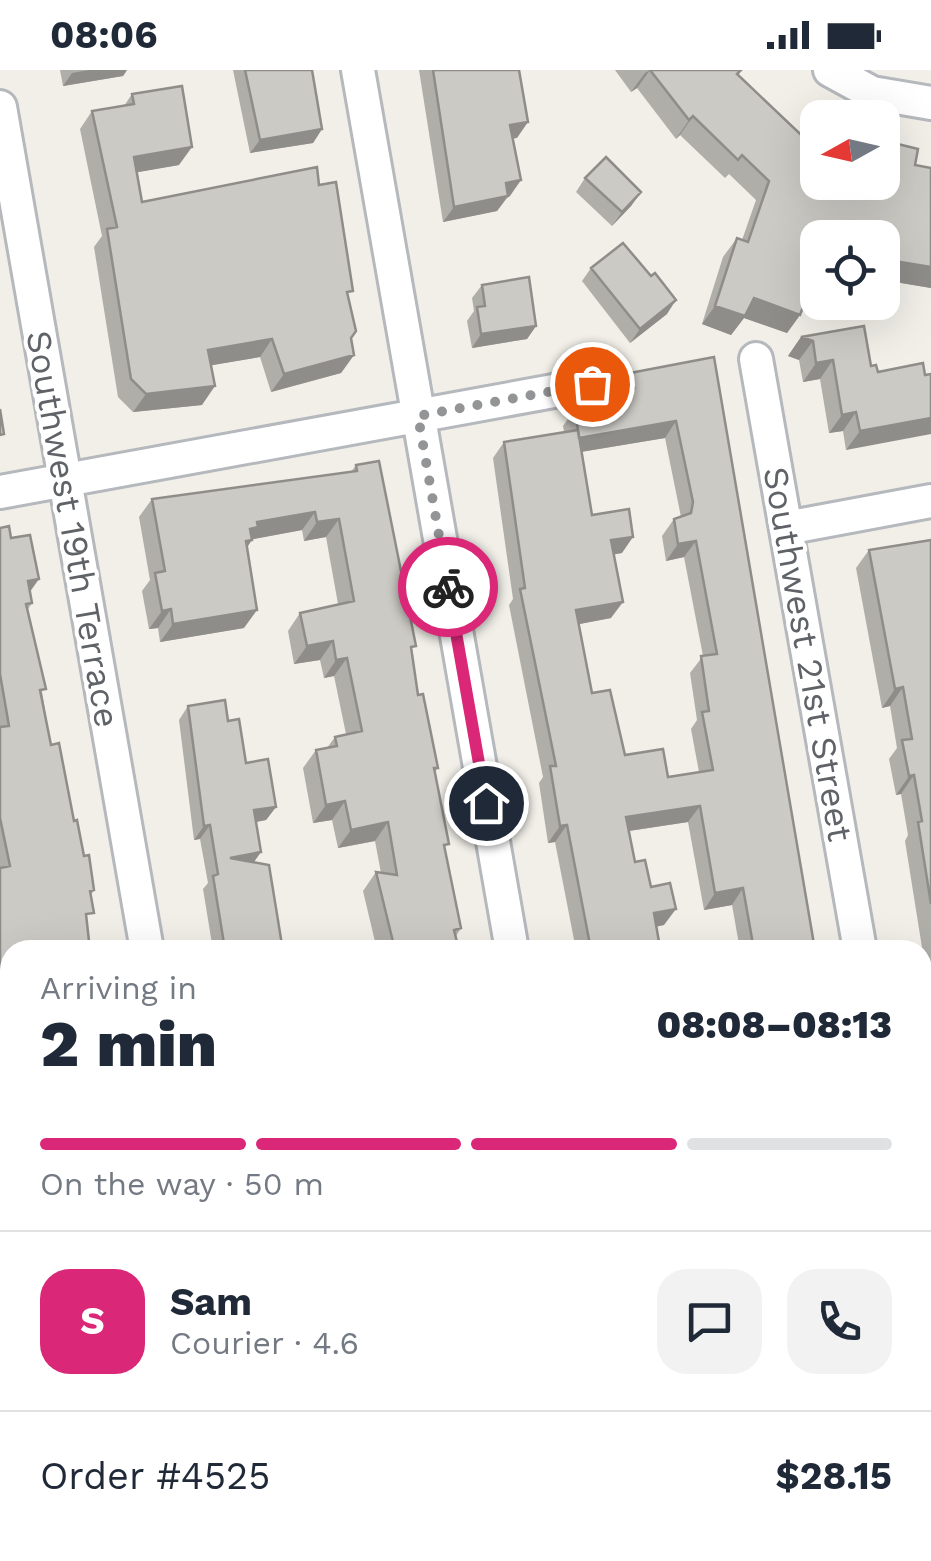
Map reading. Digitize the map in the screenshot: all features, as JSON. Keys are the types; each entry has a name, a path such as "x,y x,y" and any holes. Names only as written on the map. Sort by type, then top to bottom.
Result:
{"street":[{"path":"358,70 510,940"},
{"path":"830,70 872,93 931,103"},
{"name":"Southwest 19th Terrace","path":"0,107 145,940"},
{"name":"Southwest 21st Street","path":"756,359 858,940"},
{"path":"0,492 592,384"},
{"path":"786,528 931,501"}],"building":[{"path":"245,70 312,70 322,129 260,140"},
{"path":"433,70 519,70 528,122 510,125 521,180 506,183 508,196 454,207"},
{"path":"650,70 741,70 737,74 800,134 800,200 900,200 900,144 918,149 915,165 931,168 931,267 900,262 900,220 800,220 800,315 754,298 745,316 715,306 737,238 748,242 769,181 742,155 738,160 693,116 689,120"},
{"path":"182,86 192,147 134,157 142,202 317,167 319,185 336,182 353,291 347,292 356,331 351,338 354,355 284,374 272,339 208,350 215,386 146,394 131,379 107,229 117,227 92,111 134,104 132,94"},
{"path":"606,157 641,192 622,212 585,178"},
{"path":"623,243 651,276 655,273 676,300 640,329 591,268"},
{"path":"529,277 536,326 481,334 477,307 485,306 482,285"},
{"path":"864,326 871,366 876,365 878,372 923,363 925,375 931,374 931,418 860,431 856,412 842,415 833,360 816,363 813,341 801,337"},
{"path":"714,357 813,940 752,940 743,888 715,893 700,806 626,817 635,862 645,860 651,887 670,883 676,909 654,913 659,940 589,940 567,825 560,826 550,766 556,766 520,589 525,588 504,442 578,430 575,409 627,402 625,391 634,388 630,373","holes":["676,421 693,502 691,513 674,519 678,544 696,541 717,654 701,656 709,711 702,712 713,770 668,777 663,749 625,755 610,690 592,693 576,610 623,602 611,540 633,537 629,509 592,515 579,438"]},
{"path":"379,461 416,646 411,647 418,695 423,694 438,768 434,768 449,844 444,845 461,928 454,930 456,940 393,940 376,872 397,875 388,822 351,830 345,801 326,805 316,750 337,746 335,737 362,731 347,658 336,660 333,641 307,646 300,613 354,601 339,519 317,522 315,512 257,522 258,527 250,529 252,540 246,541 257,610 173,624 171,609 162,611 155,573 165,571 152,499 357,471 356,465"},
{"path":"9,526 11,538 30,535 39,579 28,581 32,603 26,604 46,689 40,690 51,745 59,743 74,821 77,820 84,856 89,855 94,913 86,914 89,940 0,940 0,868 10,866 0,818 0,727 9,726 0,674 0,528"},
{"path":"931,540 931,904 914,775 909,776 902,740 912,739 903,687 895,689 869,550"},
{"path":"225,700 228,721 239,719 246,763 268,759 276,807 254,810 261,852 230,858 269,865 281,940 223,940 213,876 218,874 210,825 204,826 188,706"}],"way so far":[{"path":"448,587 418,416 592,384"}],"route":[{"path":"448,587 486,803"}]}
